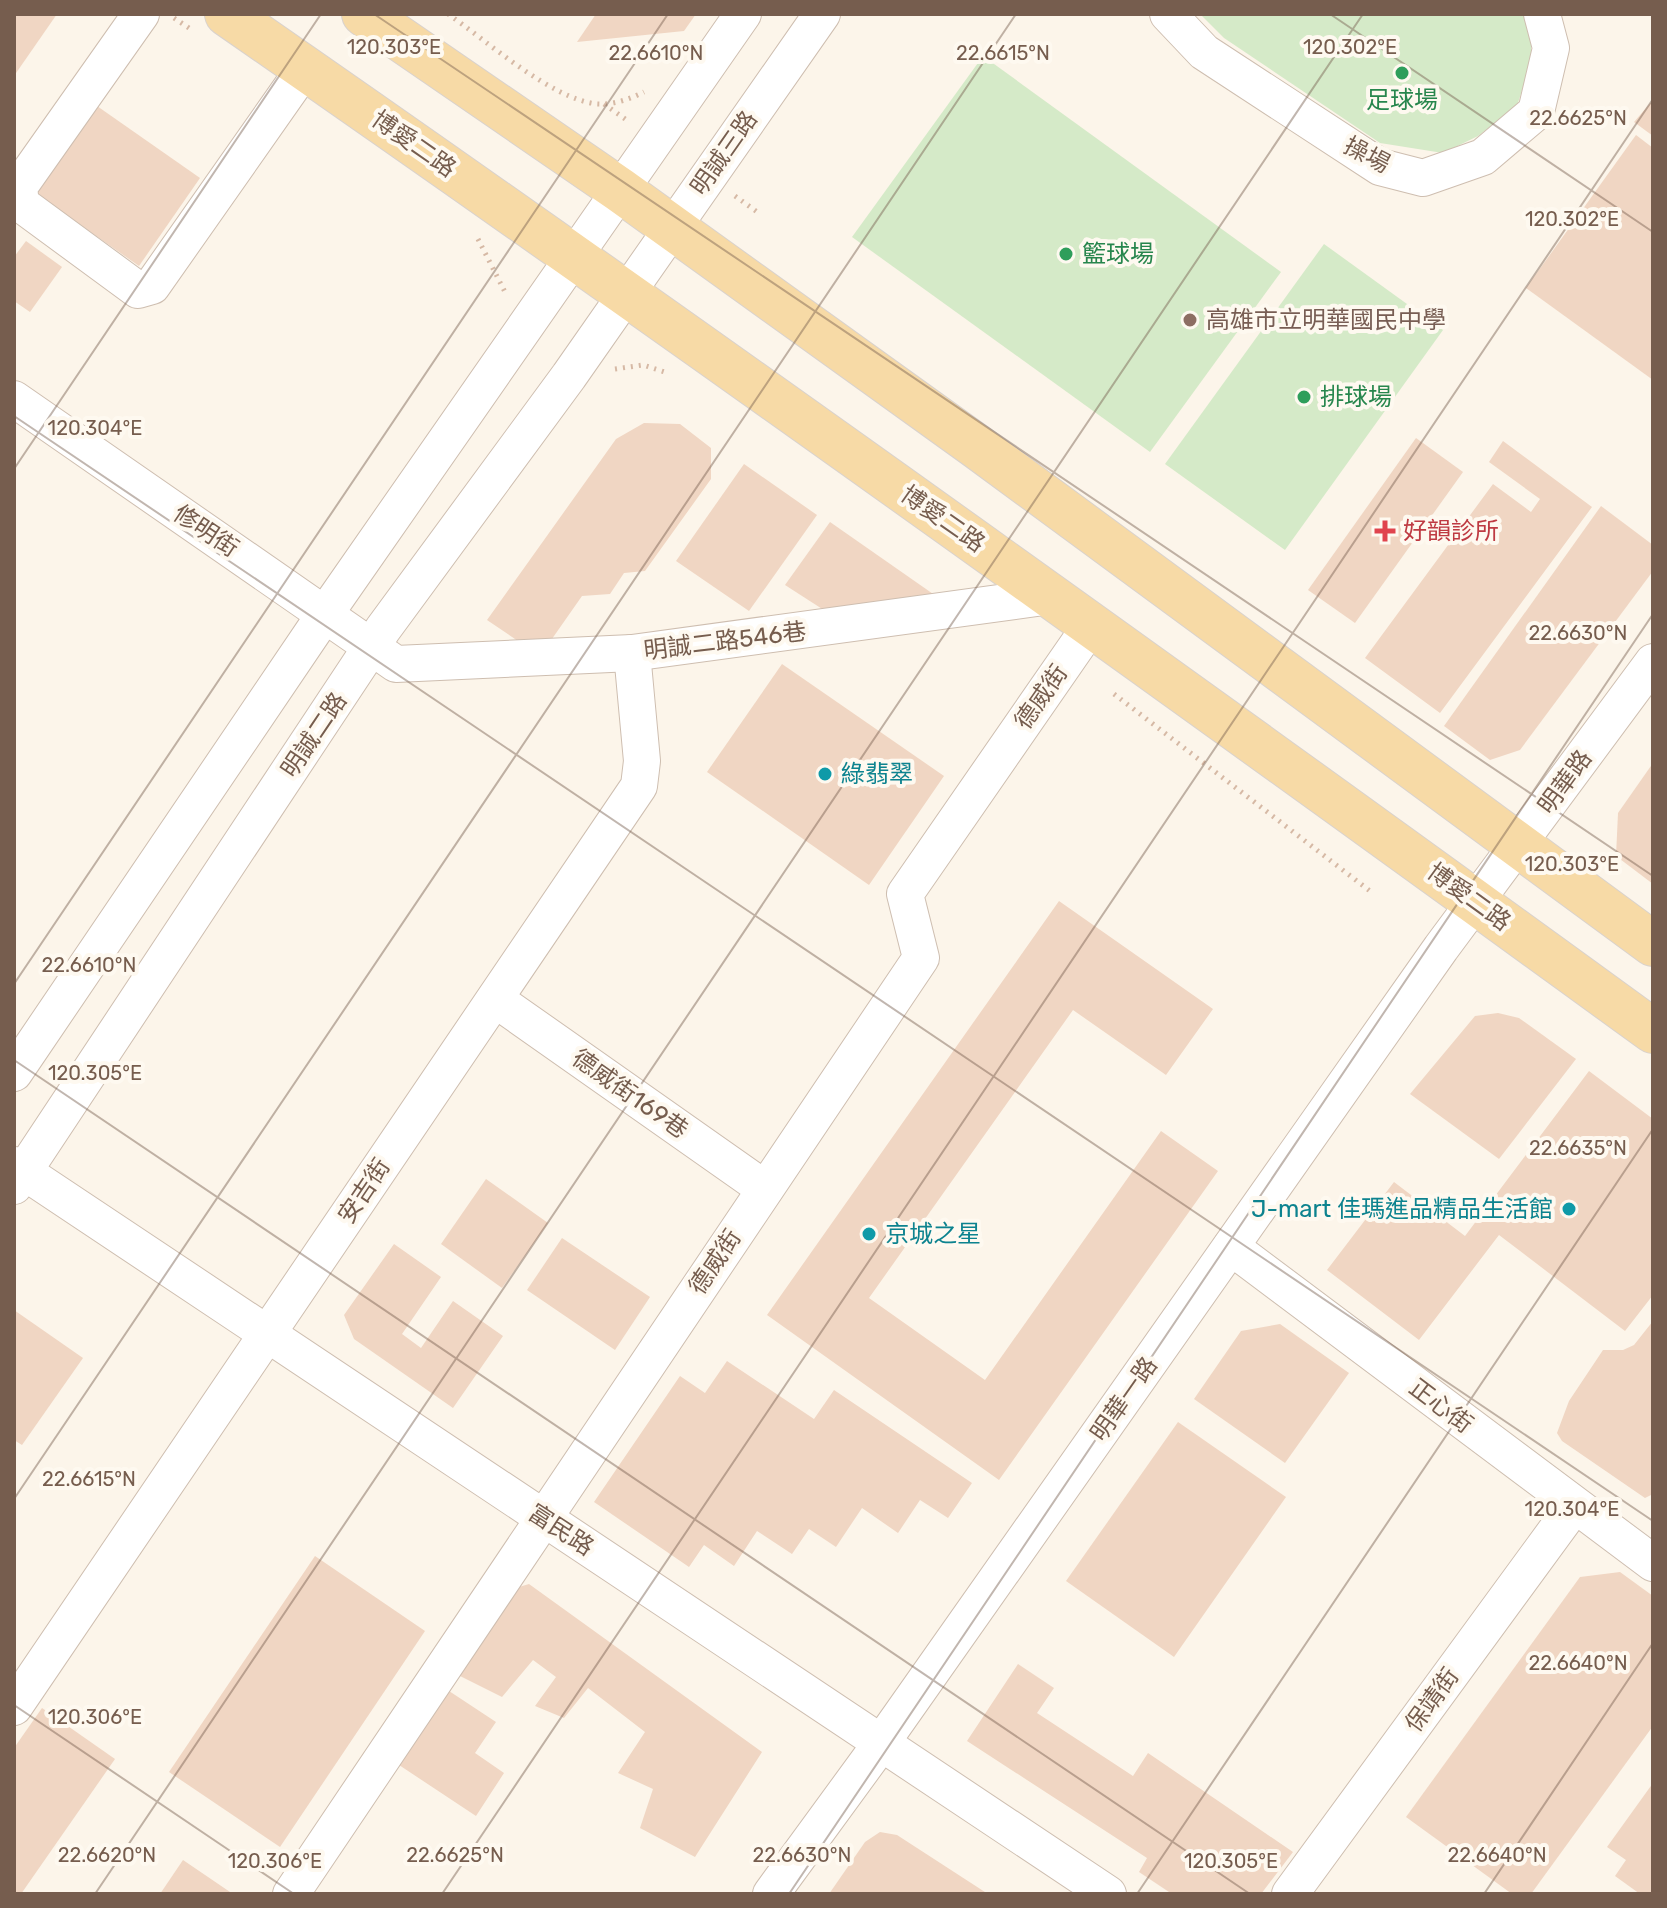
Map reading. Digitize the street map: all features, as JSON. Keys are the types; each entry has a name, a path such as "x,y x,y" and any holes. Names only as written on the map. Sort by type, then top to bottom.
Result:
{"main road":[{"name":"博愛二路","path":"227,14 574,254 1092,624 1653,1031"},
{"path":"364,14 672,227 1653,944"}],"street":[{"path":"141,14 19,187 21,204 138,290 152,286 305,68"},
{"path":"14,1073 325,614 743,14"},
{"name":"明誠三路","path":"627,293 822,14"},
{"name":"操場","path":"1168,14 1204,52 1380,167 1423,178 1483,157 1536,112 1551,48 1542,14"},
{"name":"明誠二路","path":"17,1175 384,656 627,293"},
{"name":"修明街","path":"14,399 384,656"},
{"name":"明誠二路546巷","path":"384,656 632,653 1051,596"},
{"name":"德威街","path":"291,1894 921,958 905,894 1092,624"},
{"name":"安吉街","path":"14,1707 639,786 642,761 632,653"},
{"name":"明華路","path":"1477,903 1653,662"},
{"name":"明華一路","path":"771,1894 882,1742 1441,948 1477,903"},
{"name":"德威街169巷","path":"495,999 765,1189"},
{"name":"富民路","path":"17,1175 267,1334 1108,1894"},
{"name":"正心街","path":"1231,1247 1653,1563"},
{"name":"保靖街","path":"1290,1894 1574,1506"}],"path":[{"path":"448,14 570,97 599,104 628,100 651,88"}],"green space":[{"name":"足球場","path":"1200,14 1524,14 1531,22 1531,62 1517,106 1478,136 1443,153 1380,143 1224,38"},
{"name":"籃球場","path":"983,56 1281,272 1150,452 852,237"},
{"name":"排球場","path":"1324,244 1443,330 1285,550 1165,464"}],"building":[{"path":"14,14 57,14 14,76"},
{"path":"596,14 696,14 684,31 577,42"},
{"path":"1653,100 1653,136 1634,122"},
{"path":"97,106 200,178 139,266 35,193"},
{"path":"1636,135 1653,148 1653,380 1526,288"},
{"path":"26,241 62,267 30,312 14,301 14,257"},
{"path":"644,423 680,424 711,448 711,479 645,571 624,573 610,594 582,596 540,656 487,620 616,439"},
{"name":"好韻診所","path":"1416,438 1463,472 1355,623 1308,590"},
{"path":"1503,441 1592,507 1440,713 1365,658 1493,484 1531,512 1540,499 1489,462"},
{"path":"744,464 817,515 749,611 676,561"},
{"path":"1601,506 1653,545 1653,571 1520,750 1490,760 1444,726"},
{"path":"830,522 936,596 830,614 785,585"},
{"name":"綠翡翠","path":"782,664 944,776 869,885 707,772"},
{"path":"1653,763 1653,884 1616,856 1618,813"},
{"name":"京城之星","path":"1059,901 1213,1009 1166,1075 1073,1010 869,1298 985,1380 1161,1131 1218,1171 999,1480 767,1315"},
{"path":"1498,1013 1519,1018 1576,1059 1499,1159 1410,1094 1475,1016"},
{"name":"J-mart 佳瑪進品精品生活館","path":"1589,1071 1653,1119 1653,1295 1625,1331 1499,1235 1419,1340 1327,1270 1394,1182 1465,1236"},
{"path":"486,1179 548,1223 502,1288 441,1244"},
{"path":"562,1238 650,1297 615,1350 527,1290"},
{"path":"394,1244 441,1277 402,1334 421,1348 453,1301 503,1336 453,1408 354,1339 344,1315"},
{"path":"14,1310 83,1358 22,1445 14,1440"},
{"path":"1653,1321 1653,1494 1645,1498 1562,1441 1557,1433 1569,1401 1603,1350 1623,1350 1634,1345"},
{"path":"1280,1324 1349,1373 1285,1463 1194,1399 1241,1331"},
{"path":"727,1361 814,1419 834,1390 972,1483 948,1518 920,1500 898,1533 862,1508 836,1547 809,1529 792,1554 757,1531 734,1566 704,1545 689,1567 594,1502 680,1376 705,1393"},
{"path":"1178,1422 1286,1497 1174,1657 1066,1581"},
{"path":"315,1556 425,1631 280,1847 169,1772"},
{"path":"1620,1572 1653,1596 1653,1726 1531,1894 1512,1894 1406,1817 1580,1577"},
{"path":"529,1584 762,1752 695,1857 640,1828 653,1789 618,1773 645,1732 588,1688 564,1718 535,1706 556,1677 533,1660 502,1697 452,1672 509,1590"},
{"path":"1018,1664 1054,1688 1037,1713 1133,1776 1148,1753 1293,1852 1261,1894 1172,1894 1139,1872 1147,1858 967,1741"},
{"path":"446,1689 496,1722 475,1753 504,1773 476,1816 396,1763"},
{"path":"42,1708 115,1759 21,1894 14,1894 14,1748"},
{"path":"1653,1783 1653,1894 1640,1894 1615,1876 1626,1860 1607,1847"},
{"path":"880,1832 897,1835 988,1894 829,1894 865,1842"},
{"path":"183,1860 233,1894 160,1894"}],"place":[{"name":"足球場","path":"1402,73"},
{"name":"籃球場","path":"1066,254"},
{"name":"高雄市立明華國民中學","path":"1190,320"},
{"name":"排球場","path":"1304,397"},
{"name":"好韻診所","path":"1385,531"},
{"name":"綠翡翠","path":"825,774"},
{"name":"J-mart 佳瑪進品精品生活館","path":"1569,1209"},
{"name":"京城之星","path":"869,1234"}]}
